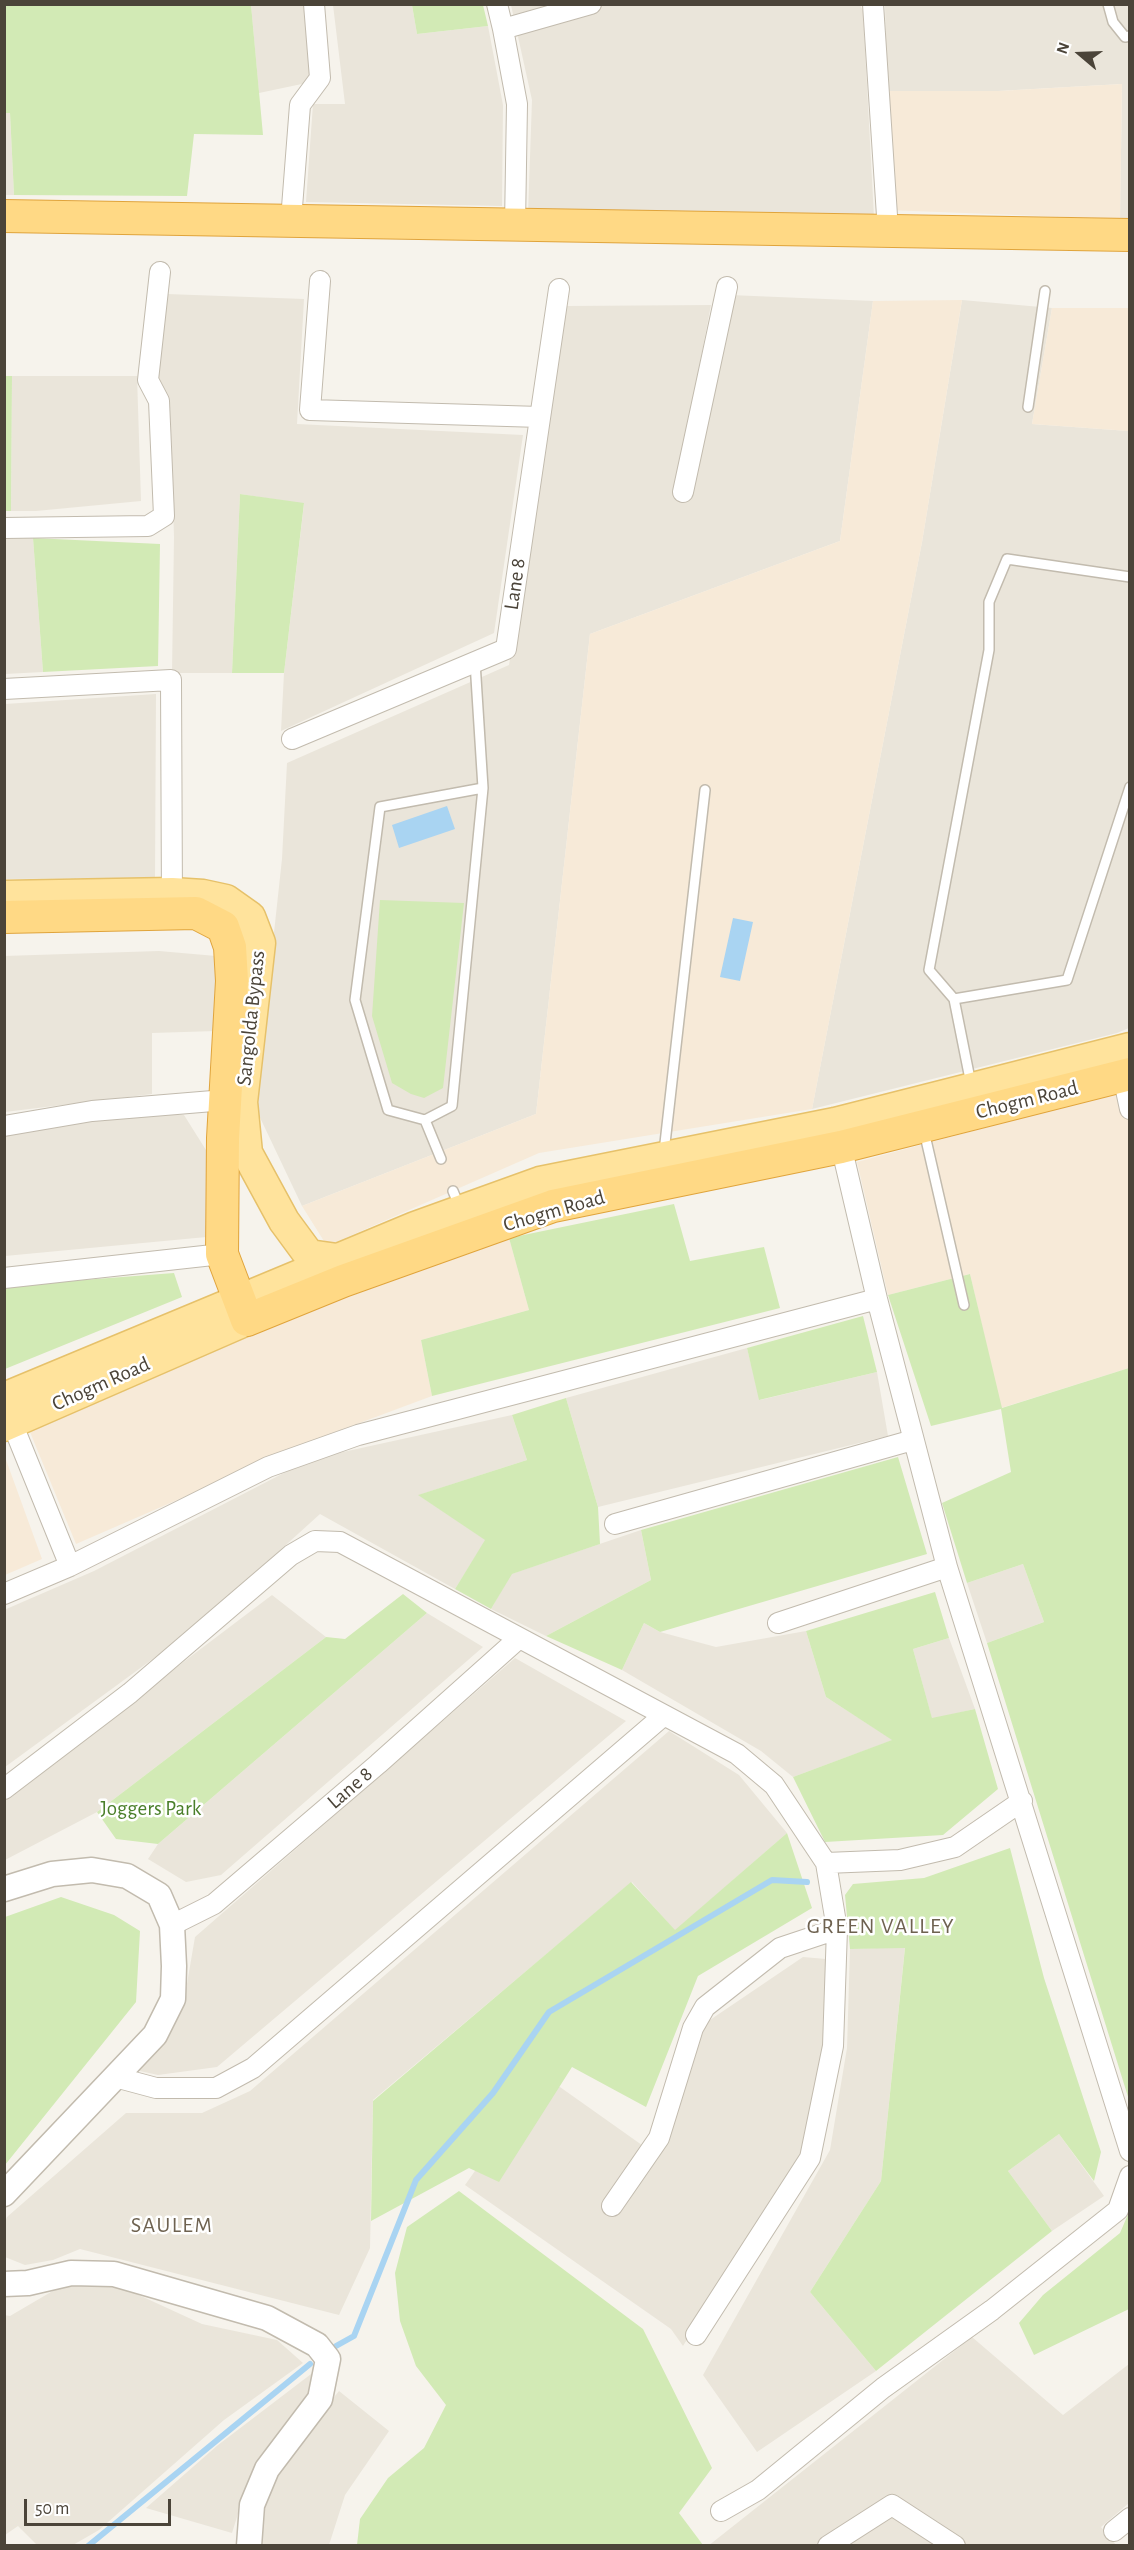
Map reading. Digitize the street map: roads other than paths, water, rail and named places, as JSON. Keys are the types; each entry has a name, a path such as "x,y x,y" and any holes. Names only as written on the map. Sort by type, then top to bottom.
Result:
{"highway":[{"path":"4,216 1130,235"},
{"name":"Sangolda Bypass","path":"4,917 172,903 223,927 230,947 232,981 225,1100 222,1254 243,1310"},
{"name":"Chogm Road","path":"243,1310 343,1281 553,1206 838,1135 923,1126 1125,1063"}],"main road":[{"name":"Sangolda Bypass","path":"4,896 172,903 203,895 226,900 250,917 261,943 242,1102 247,1153 284,1221 309,1255 337,1259"},
{"name":"Chogm Road","path":"7,1416 243,1310 337,1259 457,1201 664,1157 838,1135 972,1086 1125,1063"}],"street":[{"path":"291,220 300,105 320,78 314,4"},
{"path":"497,4 517,104 515,225"},
{"path":"503,29 591,4"},
{"path":"873,4 888,231"},
{"path":"4,528 148,526 164,516 159,401 148,380 160,272"},
{"path":"320,281 310,410 540,417"},
{"path":"682,492 727,287"},
{"name":"Lane 8","path":"292,739 506,649 559,289"},
{"path":"4,689 171,680 172,903"},
{"path":"1125,1063 1130,1109"},
{"path":"4,1126 92,1111 225,1100"},
{"path":"838,1135 877,1299 947,1567 1130,2151"},
{"path":"4,1278 222,1254"},
{"path":"4,1594 70,1566 268,1467 358,1435 877,1299"},
{"path":"7,1416 70,1566"},
{"path":"615,1524 913,1440"},
{"path":"4,1790 130,1693 291,1555 315,1541 340,1542 737,1754 774,1785 826,1863 837,1929 833,2046 810,2158 696,2335"},
{"path":"778,1623 947,1567"},
{"name":"Lane 8","path":"172,1925 214,1904 378,1764 518,1639"},
{"path":"115,2077 156,2088 216,2088 253,2068 663,1716"},
{"path":"826,1863 900,1860 954,1847 1022,1801"},
{"path":"4,1889 52,1874 92,1870 127,1876 159,1895 172,1925 172,1999 155,2035 4,2194"},
{"path":"612,2206 658,2138 693,2028 705,2007 780,1948 837,1929"},
{"path":"721,2511 758,2490 883,2388 992,2310 1118,2210 1130,2176"},
{"path":"4,2284 27,2283 71,2273 114,2274 267,2318 317,2346 328,2358 320,2399 267,2469 252,2505 249,2546"},
{"path":"828,2546 892,2505 955,2546"},
{"path":"1114,2531 1130,2518"}],"lane":[{"path":"1108,4 1113,22 1125,37 1130,36"},
{"path":"1028,407 1045,291"},
{"path":"972,1086 954,999 929,970 989,650 989,602 1007,559 1130,577"},
{"path":"474,662 483,788 452,1107 424,1120 388,1110 355,1000 380,807 483,788"},
{"path":"954,999 1067,980 1130,786"},
{"path":"664,1157 705,790"},
{"path":"424,1120 441,1159"},
{"path":"923,1126 964,1305"}],"water":[{"path":"447,806 455,829 399,848 392,825"},
{"path":"733,918 753,922 740,981 720,977"}],"waterway":[{"path":"336,2346 354,2336 416,2180 493,2093 549,2012 772,1880 807,1882"},
{"path":"88,2546 310,2364"}],"district":[{"name":"GREEN VALLEY","path":"881,1926"},
{"name":"SAULEM","path":"172,2225"}],"park label":[{"name":"Joggers Park","path":"151,1809"}]}
